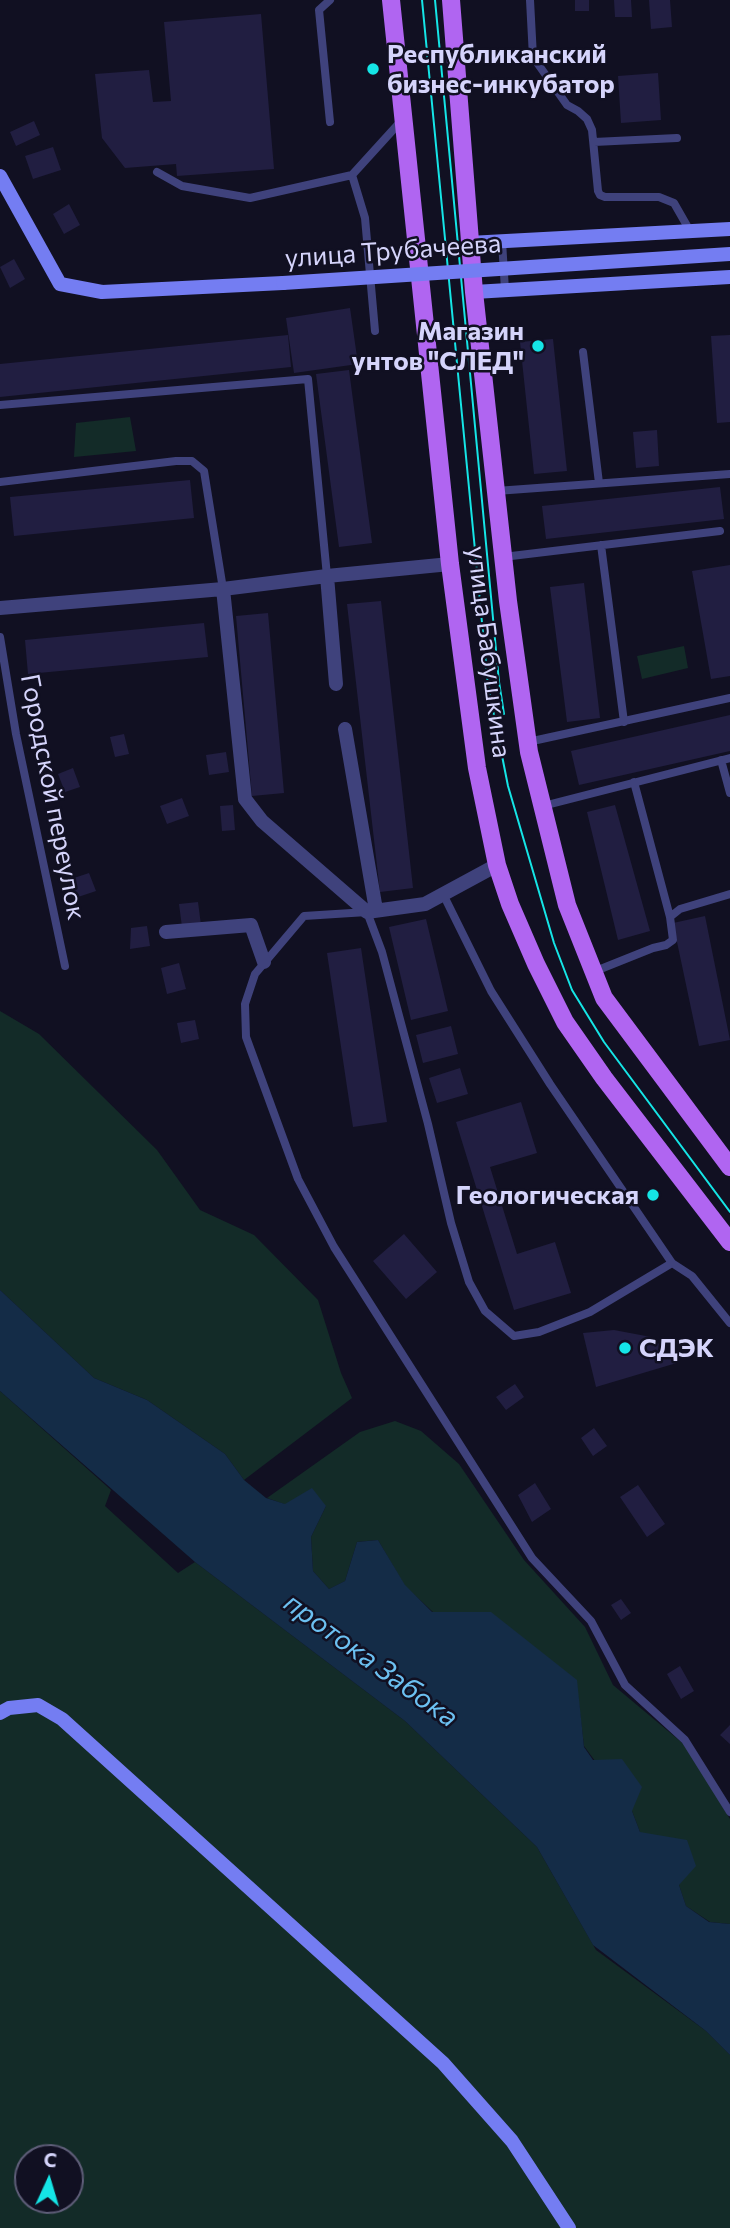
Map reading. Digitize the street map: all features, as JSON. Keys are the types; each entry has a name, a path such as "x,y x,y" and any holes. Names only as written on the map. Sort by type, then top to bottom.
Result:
{"main road":[{"name":"улица Бабушкина","path":"391,0 450,564 477,768 497,865 515,916 565,1022 604,1078 730,1242"},
{"name":"улица Бабушкина","path":"452,0 474,292 503,557 527,742 542,806 567,905 604,998 730,1167"},
{"name":"улица Трубачеева","path":"0,176 60,284 102,292 730,254"},
{"name":"улица Трубачеева","path":"470,243 730,229"},
{"name":"улица Трубачеева","path":"474,292 730,277"},
{"path":"0,1713 9,1708 38,1705 62,1719 362,1989 443,2063 512,2141 569,2228"}],"street":[{"path":"0,608 223,589 450,564"},
{"path":"327,576 336,684"},
{"path":"223,589 245,799 262,821 371,911 425,904 497,865"},
{"path":"345,729 371,911"},
{"path":"166,932 251,925 264,962"}],"lane":[{"path":"330,0 319,10 330,122"},
{"path":"530,0 533,57 566,105 578,111 592,130 600,195 659,197 674,203 690,231"},
{"path":"157,172 182,186 250,198 352,175 404,118"},
{"path":"594,142 677,138"},
{"path":"352,175 365,218 375,331"},
{"path":"502,241 505,290"},
{"path":"583,352 599,484"},
{"path":"0,405 308,379 327,576"},
{"path":"0,482 192,461 204,471 223,589"},
{"path":"496,491 730,474"},
{"path":"503,557 720,531"},
{"path":"601,545 624,722"},
{"name":"Городской переулок","path":"0,637 16,734 65,966"},
{"path":"527,742 730,698"},
{"path":"542,806 726,759 730,793"},
{"path":"593,972 673,940 670,917 634,782"},
{"path":"443,894 491,991 550,1084 672,1263 692,1276 730,1323"},
{"path":"670,917 680,909 730,895"},
{"path":"672,1263 590,1312 539,1332 514,1336 485,1311 469,1282 451,1223 429,1124 371,911 304,916 255,974 245,1004 246,1037 298,1179 334,1247 532,1558 591,1620 625,1685 685,1740 730,1812"}],"green space":[{"path":"130,417 136,451 74,457 76,423"},
{"path":"684,646 688,668 642,679 637,656"},
{"path":"0,1011 39,1034 157,1150 200,1210 254,1235 318,1300 341,1373 352,1398 244,1480 225,1454 147,1400 94,1378 0,1290"},
{"path":"0,1391 111,1490 105,1506 178,1573 195,1562 405,1721 537,1847 596,1950 706,2031 730,2055 730,2228 0,2228"},
{"path":"395,1421 421,1431 459,1464 524,1560 585,1627 613,1685 686,1746 730,1819 730,1924 710,1922 686,1906 679,1885 640,1832 632,1811 584,1746 576,1680 491,1613 433,1612 405,1586 378,1540 357,1542 345,1581 329,1589 313,1571 311,1537 326,1506 284,1504 267,1498 360,1432"}],"water":[{"name":"протока Забока","path":"0,1290 94,1378 147,1400 225,1454 244,1480 266,1498 285,1504 312,1488 326,1506 311,1537 313,1571 329,1589 345,1581 357,1542 378,1540 405,1585 432,1612 491,1612 577,1680 584,1747 593,1760 622,1759 642,1787 632,1811 640,1832 687,1840 696,1866 679,1885 686,1906 709,1922 730,1924 730,2055 706,2031 593,1945 537,1847 405,1721 195,1562 0,1391"}],"building":[{"path":"575,0 589,0 589,11 575,11"},
{"path":"614,0 631,0 632,17 615,17"},
{"path":"649,0 670,0 672,27 651,29"},
{"path":"261,14 274,169 177,176 176,164 125,168 102,138 95,74 149,70 153,102 171,101 164,22"},
{"path":"658,73 661,120 621,123 618,76"},
{"path":"34,121 40,135 16,146 10,132"},
{"path":"53,147 61,170 33,179 25,156"},
{"path":"69,204 80,225 64,234 53,214"},
{"path":"14,259 25,279 10,288 0,267"},
{"path":"350,308 358,364 294,373 286,318"},
{"path":"288,335 291,367 0,397 0,364"},
{"path":"730,335 730,422 717,423 711,336"},
{"path":"553,339 567,471 534,474 520,342"},
{"path":"349,370 372,543 339,547 316,374"},
{"path":"657,430 659,466 636,468 633,432"},
{"path":"190,480 194,518 14,536 10,497"},
{"path":"720,487 724,519 546,539 542,506"},
{"path":"730,565 730,676 711,679 692,571"},
{"path":"584,583 600,718 567,722 550,587"},
{"path":"381,601 413,888 380,892 347,604"},
{"path":"268,613 284,793 252,796 236,616"},
{"path":"204,623 208,657 28,674 25,640"},
{"path":"730,715 730,751 579,785 571,751"},
{"path":"124,734 129,754 115,757 110,737"},
{"path":"226,752 229,772 209,775 206,755"},
{"path":"73,768 80,787 65,792 58,774"},
{"path":"182,798 189,816 167,824 160,806"},
{"path":"233,805 235,830 222,831 220,806"},
{"path":"615,805 650,931 618,940 587,812"},
{"path":"89,873 96,891 75,898 68,880"},
{"path":"198,902 201,925 182,927 179,904"},
{"path":"705,916 730,1040 699,1046 673,923"},
{"path":"426,919 448,1011 411,1020 389,927"},
{"path":"147,926 150,946 130,949 131,928"},
{"path":"361,948 387,1122 353,1127 327,953"},
{"path":"179,963 186,989 167,994 161,968"},
{"path":"195,1020 199,1039 181,1043 177,1023"},
{"path":"451,1026 458,1054 423,1063 416,1035"},
{"path":"460,1068 468,1094 437,1103 429,1078"},
{"path":"521,1102 537,1153 490,1167 517,1254 555,1242 571,1293 514,1310 456,1122"},
{"path":"404,1234 437,1272 406,1299 373,1261"},
{"path":"614,1330 651,1337 680,1362 596,1387 583,1333"},
{"path":"515,1384 524,1397 506,1410 496,1397"},
{"path":"594,1428 607,1446 593,1456 581,1438"},
{"path":"535,1483 551,1509 532,1522 518,1495"},
{"path":"638,1485 665,1524 647,1537 620,1497"},
{"path":"621,1599 631,1613 621,1620 611,1605"},
{"path":"680,1666 694,1691 681,1699 667,1674"},
{"path":"730,1725 730,1744 720,1735"}],"tram line":[{"path":"422,0 488,685 508,786 554,943 572,990 604,1042 730,1212"},
{"path":"435,0 504,714"}],"place":[{"name":"Республиканский бизнес-инкубатор","path":"373,69"},
{"name":"Магазин унтов \"СЛЕД\"","path":"538,346"},
{"name":"Геологическая","path":"653,1195"},
{"name":"СДЭК","path":"625,1348"}]}
